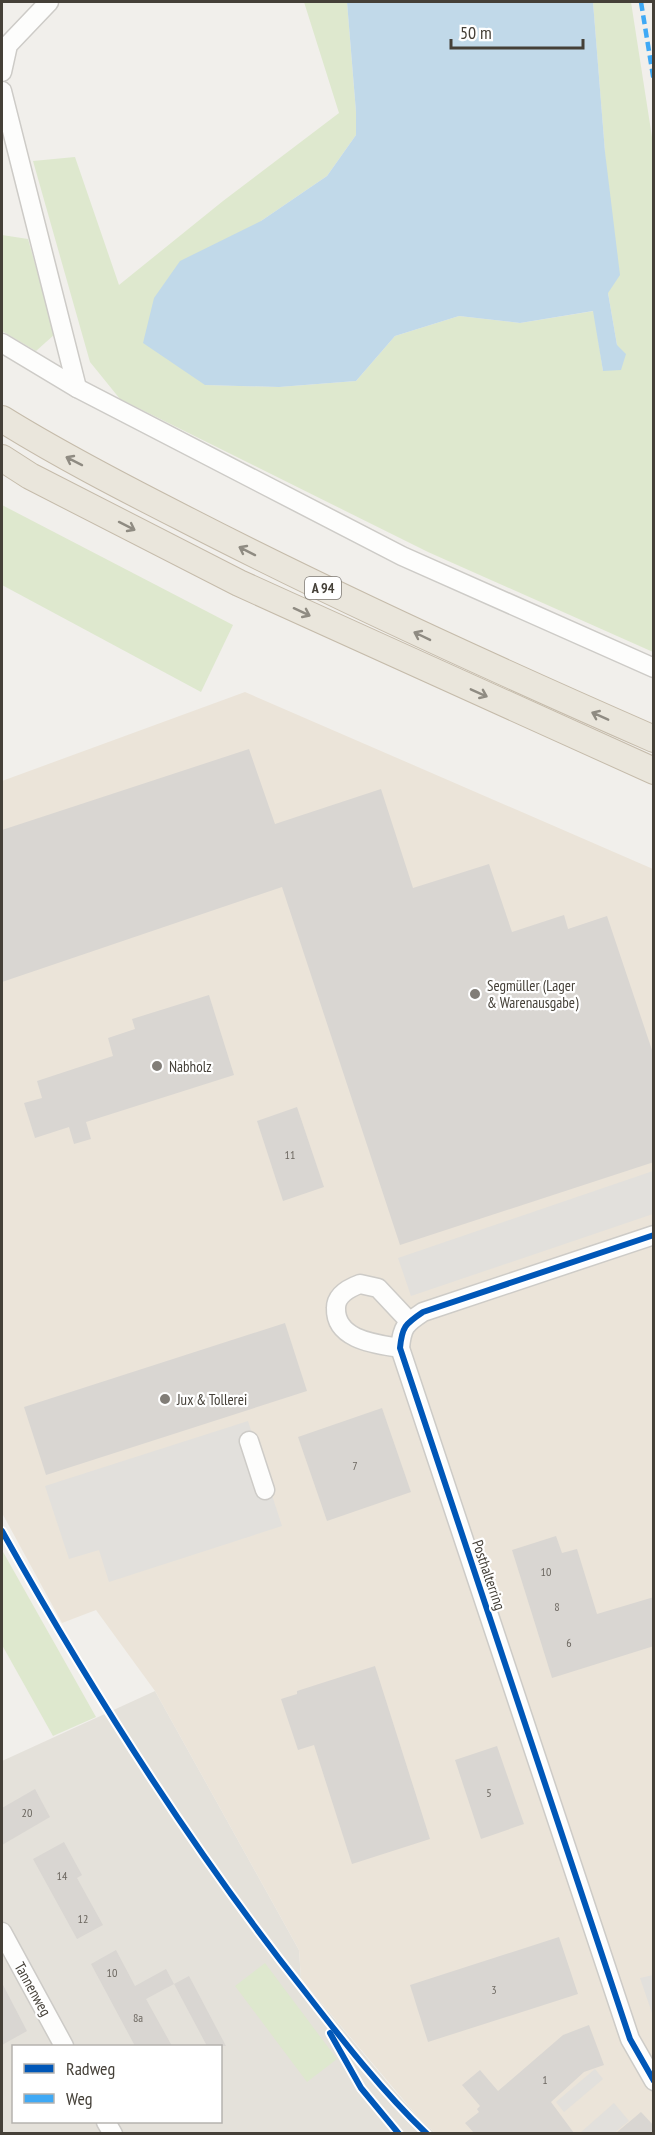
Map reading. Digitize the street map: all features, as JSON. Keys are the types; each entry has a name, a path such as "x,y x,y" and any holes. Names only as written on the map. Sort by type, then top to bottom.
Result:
{"highway":[{"name":"A 94","path":"2,419 46,447 255,556 463,655 654,740"},
{"name":"A 94","path":"2,458 30,476 239,583 654,771"}],"street":[{"path":"2,72 8,45 49,2"},
{"path":"2,91 77,388"},
{"path":"2,343 77,388 402,556 654,668"},
{"path":"409,1321 378,1288 360,1284 342,1293 336,1305 336,1319 344,1331 367,1342 400,1348 402,1331 409,1321 423,1312 654,1235"},
{"name":"Posthalterring","path":"400,1348 630,2039 654,2081"},
{"path":"249,1441 265,1490"},
{"name":"Tannenweg","path":"2,1932 63,2045"}],"shaded area":[{"path":"245,692 653,869 653,2133 435,2133 418,2117 301,1979 299,1950 155,1691 96,1610 62,1623 2,1513 2,781"},
{"path":"653,1171 653,1214 411,1296 398,1258"},
{"path":"248,1421 282,1526 109,1582 99,1550 69,1559 45,1486"},
{"path":"155,1691 299,1950 301,1979 394,2090 435,2133 2,2134 2,1761"},
{"path":"654,1975 653,2016 640,1978"},
{"path":"595,2069 603,2079 564,2112 556,2102"},
{"path":"614,2103 629,2121 614,2133 580,2133"}],"green space":[{"path":"304,2 347,2 356,135 327,176 261,221 205,385 279,387 356,381 395,336 459,316 520,323 594,311 603,371 617,345 608,293 605,152 593,2 631,2 654,150 653,652 428,552 120,399 90,362 33,161 75,157 119,285 223,201 339,113"},
{"path":"2,235 28,239 55,334 36,351 2,331"},
{"path":"2,505 233,625 201,692 2,585"},
{"path":"2,1550 96,1717 53,1736 2,1645"},
{"path":"265,1963 337,2059 307,2082 235,1986"}],"water":[{"path":"347,2 593,2 605,152 620,275 608,293 617,345 626,354 621,370 603,371 593,311 520,323 459,316 395,336 356,381 279,387 205,385 143,343 154,298 180,261 261,221 327,176 356,135"}],"building":[{"name":"Segmüller (Lager & Warenausgabe)","path":"249,749 275,824 381,789 413,888 489,864 512,932 564,915 568,929 607,916 654,1056 654,1162 400,1245 282,887 2,982 2,830"},
{"name":"Nabholz","path":"209,995 234,1075 86,1122 91,1139 74,1144 69,1127 35,1138 24,1103 42,1098 37,1081 113,1056 108,1038 135,1029 132,1019"},
{"path":"297,1107 324,1187 283,1201 257,1121"},
{"name":"Jux & Tollerei","path":"285,1323 307,1391 46,1475 24,1407"},
{"path":"382,1408 411,1492 327,1521 298,1437"},
{"path":"556,1536 562,1553 577,1549 597,1614 654,1597 654,1646 552,1678 512,1550"},
{"path":"375,1666 430,1839 352,1864 314,1745 298,1750 281,1699 297,1694 297,1691"},
{"path":"497,1746 524,1824 481,1839 455,1760"},
{"path":"35,1789 50,1817 2,1845 2,1808"},
{"path":"64,1842 82,1875 77,1878 103,1925 77,1939 33,1859"},
{"path":"559,1937 578,1994 428,2042 410,1985"},
{"path":"116,1950 135,1986 166,1969 174,1984 146,1999 171,2045 134,2045 91,1964"},
{"path":"189,1976 226,2046 206,2045 174,1984"},
{"path":"2,1983 27,2031 2,2045"},
{"path":"589,2025 604,2065 584,2072 551,2102 574,2133 474,2133 465,2123 479,2112 477,2109 480,2106 462,2085 480,2070 498,2091 563,2035"},
{"path":"641,2112 654,2126 654,2133 616,2133"}],"marked path":[{"path":"641,2 654,82"}],"cycle path":[{"path":"654,1235 423,1312 406,1327 400,1348 630,2039 654,2081"},
{"path":"2,1531 107,1709 223,1883 349,2048 394,2101 427,2134"},
{"path":"330,2033 361,2088 399,2134"}],"place":[{"name":"Segmüller (Lager & Warenausgabe)","path":"475,994"},
{"name":"Nabholz","path":"157,1066"},
{"name":"Jux & Tollerei","path":"165,1399"}]}
